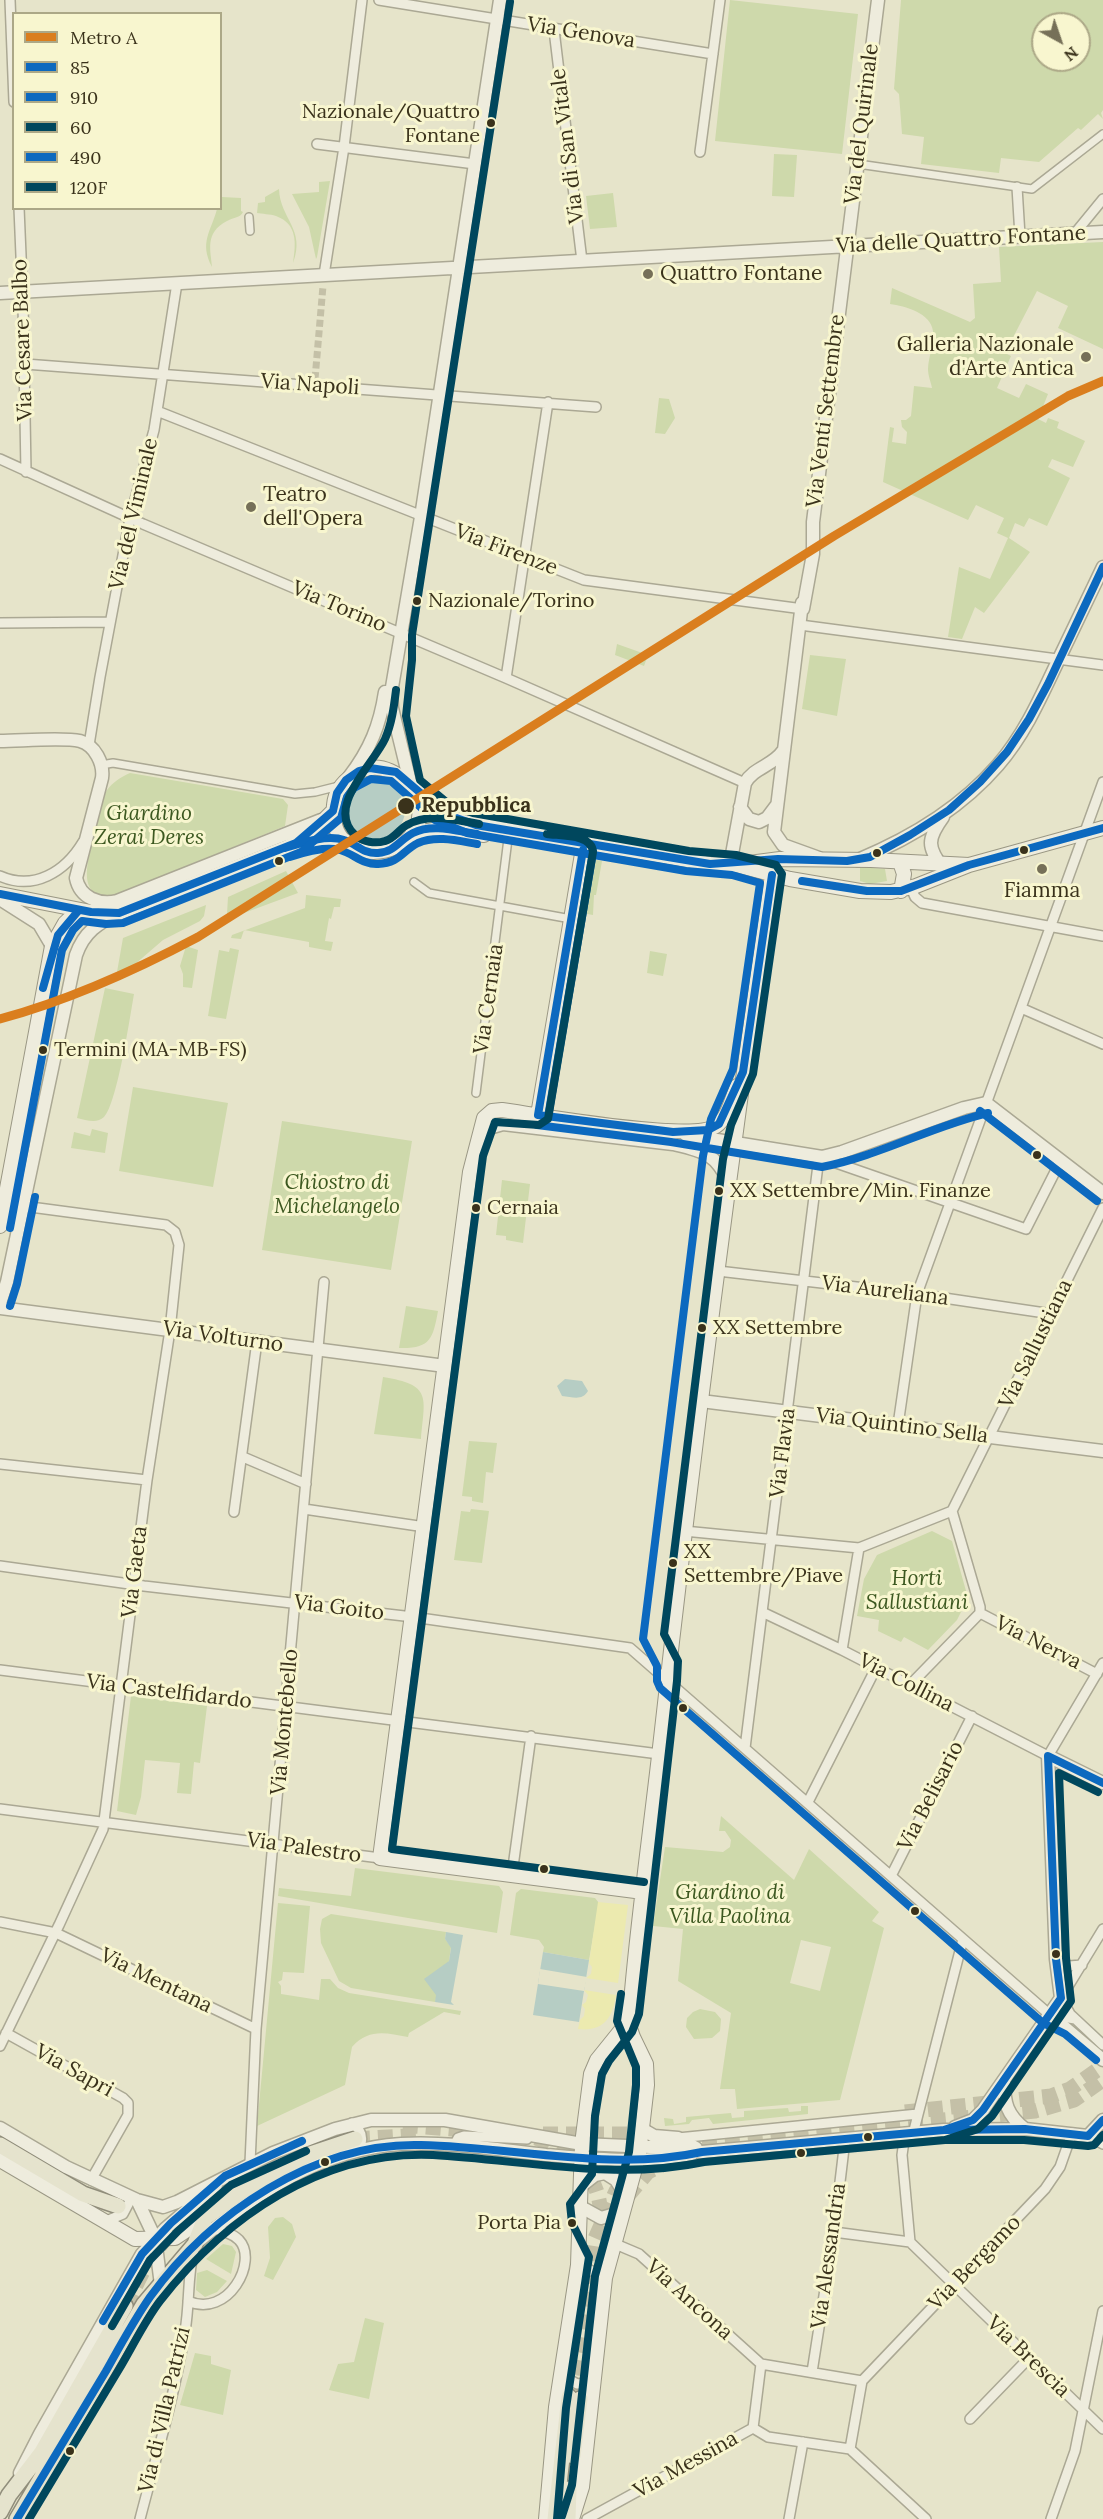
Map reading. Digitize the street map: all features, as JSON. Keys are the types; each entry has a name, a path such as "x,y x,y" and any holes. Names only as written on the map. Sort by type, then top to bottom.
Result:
{"main road":[{"path":"0,894 80,910 106,914 119,913 288,847 315,829 330,814 334,800 344,783 359,771 375,768 396,772 445,814 475,829 508,839 584,846"},
{"path":"330,814 344,840 362,851 377,854 397,848 412,834 417,824 419,809 411,786"},
{"path":"732,865 763,860 858,860 900,862 944,869 969,865 1103,828"},
{"path":"412,834 437,829 475,829 732,865 772,875 860,891 906,889 944,869"},
{"path":"288,847 344,840"},
{"path":"538,1115 584,846"},
{"path":"900,862 906,889"},
{"path":"546,2519 561,2374 579,2256 582,2151 591,2074 595,2062 620,2034 627,2020 700,1401 736,1144 743,1072 772,875"},
{"path":"0,1223 52,946 65,922 80,910"},
{"path":"380,1858 473,1154 484,1118 489,1112 497,1110 673,1132 711,1129 721,1122 743,1072"},
{"name":"Via Palestro","path":"380,1858 643,1892"},
{"path":"570,2519 582,2487 605,2278 638,2154 642,2129 647,2070 627,2020"},
{"path":"0,2145 83,2194 118,2206"},
{"path":"0,2160 135,2239 175,2238 202,2226 276,2171 310,2154 356,2145"},
{"path":"0,2512 9,2494 42,2452 127,2306 161,2284 195,2244 202,2226"},
{"path":"17,2519 127,2306"},
{"path":"555,2519 575,2398 568,2491 570,2519"}],"street":[{"path":"10,0 12,51"},
{"path":"323,280 344,147 362,0"},
{"name":"Via Genova","path":"379,0 713,54"},
{"path":"101,765 113,763 295,794 315,792 344,783 364,756 377,731 391,693 402,634 500,0"},
{"path":"700,152 720,0"},
{"name":"Via del Quirinale","path":"846,248 878,0"},
{"name":"Via di San Vitale","path":"554,30 582,261"},
{"path":"858,164 1032,189 1103,134"},
{"path":"317,144 475,164"},
{"path":"1017,187 1020,236"},
{"path":"1076,232 1103,199"},
{"name":"Via Cesare Balbo","path":"19,210 27,472"},
{"path":"249,217 250,231"},
{"name":"Via delle Quattro Fontane","path":"0,292 177,283 323,280 460,268 1103,232"},
{"name":"Via Venti Settembre","path":"803,609 813,554 813,522 846,248"},
{"name":"Via del Viminale","path":"89,746 130,518 152,439 177,283"},
{"name":"Via Napoli","path":"25,364 162,375 315,382 596,407"},
{"path":"506,678 548,402"},
{"name":"Via Firenze","path":"157,411 593,583 803,609"},
{"name":"Via Torino","path":"0,459 130,518 506,678 745,783"},
{"path":"858,860 898,842 947,812 980,784 1016,742 1032,716 1103,567"},
{"path":"803,609 775,835 783,845 823,860"},
{"path":"0,623 110,622"},
{"path":"800,625 1103,666"},
{"path":"391,693 411,786"},
{"path":"0,741 76,740 89,746 101,765 102,778 76,873 80,889 96,901 117,901 285,836 330,814"},
{"path":"732,865 734,839 745,783 752,774 775,762 784,750"},
{"path":"740,807 749,819 759,822 767,818 778,800 774,780 760,769"},
{"path":"898,1425 917,1294 1103,782"},
{"path":"944,869 932,851 930,842 947,812"},
{"path":"0,876 16,882 45,878 69,861 85,839"},
{"name":"Via Cernaia","path":"476,1093 508,839"},
{"path":"414,882 429,893 571,919"},
{"path":"906,889 922,903 1103,936"},
{"path":"0,899 39,924 52,946"},
{"path":"0,1305 76,954 82,940 90,930 119,913"},
{"path":"1020,1008 1103,1044"},
{"path":"819,1157 839,1154 959,1110 986,1103"},
{"path":"986,1103 1103,1193"},
{"path":"473,1154 479,1140 487,1130 494,1126 508,1125 692,1148 716,1159 729,1183"},
{"path":"673,1132 819,1157 1026,1229 1061,1160"},
{"name":"Via Flavia","path":"745,1748 819,1157"},
{"name":"Via Gaeta","path":"0,2046 99,1841 104,1822 147,1480 170,1330 179,1242 170,1227 163,1224 23,1206"},
{"name":"Via Sallustiana","path":"952,1511 1103,1208"},
{"name":"Via Aureliana","path":"718,1271 917,1294 1052,1314"},
{"name":"Via Montebello","path":"250,2163 256,2029 324,1282"},
{"name":"Via Volturno","path":"0,1305 445,1366"},
{"path":"234,1512 257,1341"},
{"name":"Via Quintino Sella","path":"700,1401 1103,1451"},
{"path":"243,1457 306,1484"},
{"path":"0,1464 147,1480"},
{"path":"304,1509 425,1527"},
{"path":"684,1531 772,1542 860,1548 952,1511 980,1613 910,1685"},
{"path":"842,1650 860,1548"},
{"name":"Via Goito","path":"0,1566 413,1617 622,1646 638,1653 1050,2015"},
{"name":"Via Collina","path":"762,1612 842,1650 1048,1756"},
{"name":"Via Nerva","path":"980,1613 1097,1674"},
{"path":"1103,1663 1048,1756 1056,1959 1060,1998 1075,2019 1103,2045"},
{"path":"807,1802 876,1668"},
{"name":"Via Castelfidardo","path":"0,1670 659,1754"},
{"name":"Via Belisario","path":"891,1876 972,1716"},
{"path":"512,1875 531,1737"},
{"path":"1048,1756 1103,1783"},
{"name":"Via Palestro","path":"0,1809 380,1858"},
{"name":"Via Mentana","path":"0,1922 56,1933 256,2029"},
{"path":"944,2130 976,2118 1050,2015 1103,1929"},
{"path":"834,2232 910,2242 902,2155 918,2114 963,1939"},
{"path":"1056,1959 1069,1966 1082,1965"},
{"path":"1050,2015 1075,2019"},
{"path":"1050,2015 1103,2060"},
{"name":"Via Sapri","path":"6,2033 123,2098 128,2103 128,2115 91,2180"},
{"path":"1004,2080 1004,2098 1008,2111 1025,2129"},
{"path":"642,2129 654,2136 678,2138 918,2114"},
{"path":"0,2128 66,2168 158,2206 177,2202 250,2163 309,2138 352,2123 381,2119 445,2120 542,2139 582,2151 669,2158 702,2152 944,2130 1025,2129 1072,2133 1088,2136 1103,2144"},
{"path":"1088,2136 1103,2120"},
{"path":"352,2123 362,2135 362,2143 356,2145"},
{"name":"Via Bergamo","path":"862,2381 1052,2181 1072,2133"},
{"path":"454,2146 458,2138 464,2136 542,2139"},
{"path":"678,2138 702,2152"},
{"name":"Via Alessandria","path":"812,2372 834,2232 845,2140"},
{"path":"356,2145 454,2146 560,2156 582,2151"},
{"path":"581,2186 595,2175 605,2173 616,2180 626,2196"},
{"path":"127,2306 142,2254 155,2238 225,2176"},
{"path":"104,2222 123,2214 135,2198"},
{"path":"135,2198 155,2238 161,2284"},
{"path":"581,2206 598,2218 622,2212"},
{"path":"188,2301 206,2306 218,2302 230,2293 243,2268 245,2251 240,2241 229,2234 202,2226"},
{"path":"135,2239 142,2254"},
{"name":"Via Ancona","path":"614,2242 639,2254 761,2364"},
{"name":"Via Brescia","path":"910,2242 1103,2429"},
{"name":"Via di Villa Patrizi","path":"140,2519 169,2411 185,2332 188,2276 195,2244"},
{"path":"577,2275 590,2270 605,2278"},
{"path":"1051,2519 1075,2451 1103,2311"},
{"path":"970,2419 1029,2358"},
{"path":"850,2449 862,2381 761,2364 753,2428 768,2437 850,2449 926,2519"},
{"path":"561,2374 577,2384 594,2382"},
{"name":"Via Messina","path":"587,2519 753,2428"},
{"path":"789,2519 803,2442"}],"green space":[{"path":"730,0 858,14 842,154 715,141"},
{"path":"901,0 1103,0 1103,110 1101,113 1103,119 1098,114 1039,162 1001,158 999,173 921,164 924,137 902,134 899,94 894,89"},
{"path":"774,154 797,155 794,197 772,196"},
{"path":"330,181 316,259 309,227 292,194 319,192 319,182"},
{"path":"279,189 283,208 295,233 296,251 293,263 295,242 292,229 276,216 257,213 258,203 265,202 265,197"},
{"path":"613,193 617,227 590,229 586,196"},
{"path":"222,197 241,198 242,214 220,226 212,237 210,249 212,267 206,251 207,237 217,210 222,210"},
{"path":"1103,242 1103,349 1058,328 1068,306 1037,291 1005,353 1011,356 997,388 1019,398 1026,384 1048,394 1038,419 1046,423 1048,418 1059,422 1057,428 1085,441 1073,467 1052,459 1048,467 1070,478 1047,526 1029,518 1024,527 1015,523 1009,538 1030,552 984,613 975,607 962,639 948,637 959,567 990,579 1008,538 997,533 1004,518 976,505 968,520 883,482 890,427 894,428 892,442 906,444 907,432 902,427 901,420 906,420 911,416 914,386 932,388 928,374 933,340 931,325 922,315 890,304 892,288 970,322 975,318 973,284 1001,282 999,247"},
{"path":"659,398 669,399 675,418 665,434 655,433"},
{"path":"617,644 648,655 644,666 615,655"},
{"path":"810,655 846,659 837,716 802,709"},
{"name":"Giardino Zerai Deres","path":"130,773 283,799 288,805 285,826 111,897 99,896 88,882 87,872 101,804 109,787"},
{"path":"590,859 602,861 596,895 594,895 593,915 581,913"},
{"path":"860,867 885,869 887,881 870,884 860,881"},
{"path":"286,871 298,893 244,913 227,914 228,897"},
{"path":"306,895 341,899 340,907 334,907 331,919 329,918 325,941 333,942 331,951 309,947 309,942 245,930 305,908"},
{"path":"206,905 204,916 200,921 163,940 119,978 107,977 117,972 123,938"},
{"path":"244,931 241,939 231,938 232,935"},
{"path":"186,946 198,950 192,988 183,987 183,974 180,966"},
{"path":"230,948 239,950 226,1019 208,1016 219,950 229,952"},
{"path":"650,951 667,954 663,976 647,973"},
{"path":"105,988 134,994 114,1096 104,1117 91,1121 77,1118"},
{"path":"133,1087 228,1103 213,1187 119,1171"},
{"name":"Chiostro di Michelangelo","path":"282,1121 412,1141 391,1270 262,1250"},
{"path":"92,1129 108,1133 105,1153 71,1148 74,1132 90,1136"},
{"path":"502,1180 530,1184 523,1243 506,1240 506,1236 496,1235"},
{"path":"406,1306 438,1311 432,1335 424,1344 417,1347 399,1348"},
{"path":"383,1377 410,1384 422,1395 424,1412 421,1439 374,1434"},
{"path":"469,1441 497,1443 493,1473 486,1472 483,1503 472,1501 472,1497 462,1496"},
{"path":"471,1509 489,1511 482,1563 454,1560 461,1511 470,1512"},
{"name":"Horti Sallustiani","path":"932,1531 952,1541 968,1598 957,1620 928,1650 904,1637 901,1642 878,1631 879,1620 857,1616 864,1579 877,1555"},
{"path":"131,1696 207,1706 200,1763 194,1762 191,1794 177,1793 180,1763 145,1760 141,1797 136,1815 117,1811"},
{"name":"Giardino di Villa Paolina","path":"721,1816 794,1880 809,1849 879,1912 872,1921 884,1928 840,2100 737,2109 735,2089 720,2089 731,2013 678,1981 683,1929 653,1926 665,1847 723,1852 730,1847 731,1840 725,1831 719,1831","holes":["801,1940 831,1947 820,1991 790,1983"]},
{"path":"355,1868 499,1886 503,1892 497,1933 278,1896 279,1888 351,1896"},
{"path":"521,1889 595,1898 599,1903 589,1960 543,1952 544,1947 539,1940 510,1935 516,1893"},
{"path":"278,1903 310,1906 304,1973 283,1972 282,1980 278,1982 281,1986 281,1994 319,2000 321,1979 330,1979 338,1988 349,1993 461,2011 460,2015 444,2012 409,2033 408,2037 378,2033 365,2037 352,2047 345,2085 257,2126"},
{"path":"331,1914 446,1932 445,1939 451,1947 449,1961 435,2002 351,1988 339,1981 321,1943 322,1919"},
{"path":"700,2009 715,2012 721,2019 720,2031 712,2038 694,2039 686,2027 687,2018"},
{"path":"801,2106 808,2106 808,2114 713,2124 709,2118 692,2120 689,2124 665,2126 664,2118 673,2119 674,2124 686,2122 686,2117 731,2113 732,2118 744,2117 744,2111 788,2108 789,2112 801,2111"},
{"path":"283,2217 292,2224 296,2237 273,2280 264,2276 270,2258 268,2227 275,2218"},
{"path":"223,2244 232,2246 236,2252 231,2274 206,2259"},
{"path":"207,2270 227,2281 217,2292 205,2297 196,2290 197,2273"},
{"path":"365,2318 384,2323 369,2399 329,2390 338,2364 354,2362"},
{"path":"195,2353 211,2356 211,2364 231,2370 223,2415 180,2405"}],"sand":[{"path":"598,1902 628,1905 618,1983 586,1978 591,1974 592,1967 589,1963"},
{"path":"584,1990 616,1995 615,2003 609,2017 600,2026 578,2029 580,2020 584,2016 585,2009 582,2005 586,2002 588,1995"}],"shaded area":[{"path":"376,781 387,783 400,794 405,810 403,821 392,834 376,839 365,837 352,826 347,810 349,799 360,786"},
{"path":"565,1379 582,1381 588,1391 580,1397 562,1396 557,1386"},
{"path":"446,1932 463,1935 451,2002 454,2005 435,2002 436,1995 424,1979 449,1961 451,1948 445,1939"},
{"path":"543,1952 589,1960 579,2022 533,2015"}],"pier":[{"path":"540,1969 587,1977 584,1991 538,1984"}],"tunnel":[{"path":"315,379 323,286"},
{"path":"905,2112 1051,2096 1070,2089 1103,2066"},
{"path":"679,2143 710,2143 1035,2111 1074,2100 1103,2080"},
{"path":"403,2125 487,2132"},
{"path":"543,2134 654,2134"},
{"path":"355,2139 421,2135"},
{"path":"536,2138 562,2150 582,2167 596,2189 601,2217"},
{"path":"627,2197 648,2172 677,2157"},
{"path":"569,2397 594,2241 616,2191 639,2165"},
{"path":"125,2306 148,2263 171,2232 245,2173"},
{"path":"580,2399 589,2334"}],"metro line":[{"name":"A","path":"0,1019 101,984 198,937 834,536 1068,396 1103,381"}],"transit line":[{"name":"60","path":"510,2 412,635 412,660 406,716 420,780 450,805 473,813 689,851 736,855 776,865 782,874 753,1074 731,1125 723,1159 664,1634 678,1661 677,1681 639,2014 632,2032 609,2061 602,2074 595,2116 592,2174 570,2204 572,2223 589,2257 566,2408 557,2519"},
{"name":"85","path":"0,894 91,912 119,913 296,843 333,811 337,793 346,780 359,771 370,768 396,772 445,814 476,825 710,864 778,859 847,861 870,857 949,810 980,782 1007,752 1029,719 1048,684 1103,567"},
{"name":"60","path":"396,690 391,721 385,739 348,799 345,812 347,824 355,835 369,842 388,840 407,825 424,819 442,818 479,824"},
{"name":"910","path":"10,1228 62,950 73,930 82,921 106,924 123,923 301,852 341,818 347,797 354,788 371,779 391,781 435,820 467,833 686,871 732,875 760,883 733,1069 711,1119 703,1156 643,1639 657,1666 657,1681 660,1688 1043,2023 1065,2034 1096,2060"},
{"name":"85","path":"802,881 867,891 901,891 969,865 1103,828"},
{"name":"85","path":"285,848 314,840 337,838 368,852 378,853 393,848 420,830 445,829 477,834"},
{"name":"60","path":"547,834 582,839 591,846 593,852 548,1119 539,1125 495,1122 483,1156 392,1849 644,1882"},
{"name":"910","path":"290,857 315,850 334,849 368,863 378,864 396,859 418,843 432,839 477,844"},
{"name":"85","path":"538,1115 583,850"},
{"name":"910","path":"548,1117 593,852"},
{"name":"85","path":"538,1115 673,1132 708,1130 719,1124 743,1072 772,875"},
{"name":"85","path":"43,988 58,935 79,910"},
{"name":"910","path":"980,1111 1097,1201"},
{"name":"910","path":"537,1125 671,1142 822,1167 864,1156 946,1125 988,1113"},
{"name":"910","path":"10,1306 17,1284 35,1197"},
{"name":"490","path":"17,2519 138,2315 175,2266 203,2237 235,2211 269,2188 305,2170 343,2156 381,2147 421,2145 562,2157 632,2160 944,2130 973,2120 983,2110 1061,1998 1056,1959 1048,1756 1103,1783"},
{"name":"120F","path":"29,2519 160,2301 186,2270 246,2217 280,2195 315,2177 353,2164 392,2156 433,2155 569,2168 636,2170 945,2140 978,2129 992,2116 1071,2001 1066,1958 1059,1773 1098,1792"},
{"name":"60","path":"562,2516 572,2485 595,2276 629,2152 636,2067 617,2021 621,1994"},
{"name":"490","path":"946,2130 1025,2129 1088,2136 1103,2120"},
{"name":"120F","path":"946,2140 1024,2140 1088,2146 1094,2145 1103,2135"},
{"name":"490","path":"103,2321 142,2254 171,2223 225,2176 302,2141"},
{"name":"120F","path":"112,2326 150,2260 178,2231 231,2185 306,2151"}],"place":[{"name":"Nazionale/Quattro Fontane","path":"491,123"},
{"name":"Quattro Fontane","path":"648,274"},
{"name":"Galleria Nazionale d'Arte Antica","path":"1086,357"},
{"name":"Teatro dell'Opera","path":"251,507"},
{"name":"Nazionale/Torino","path":"417,601"},
{"name":"Repubblica","path":"406,806"},
{"name":"Fiamma","path":"1042,869"},
{"name":"Termini (MA-MB-FS)","path":"43,1050"},
{"name":"XX Settembre/Min. Finanze","path":"719,1191"},
{"name":"Cernaia","path":"476,1208"},
{"name":"XX Settembre","path":"702,1328"},
{"name":"XX Settembre/Piave","path":"673,1563"},
{"name":"Porta Pia","path":"572,2223"}]}
